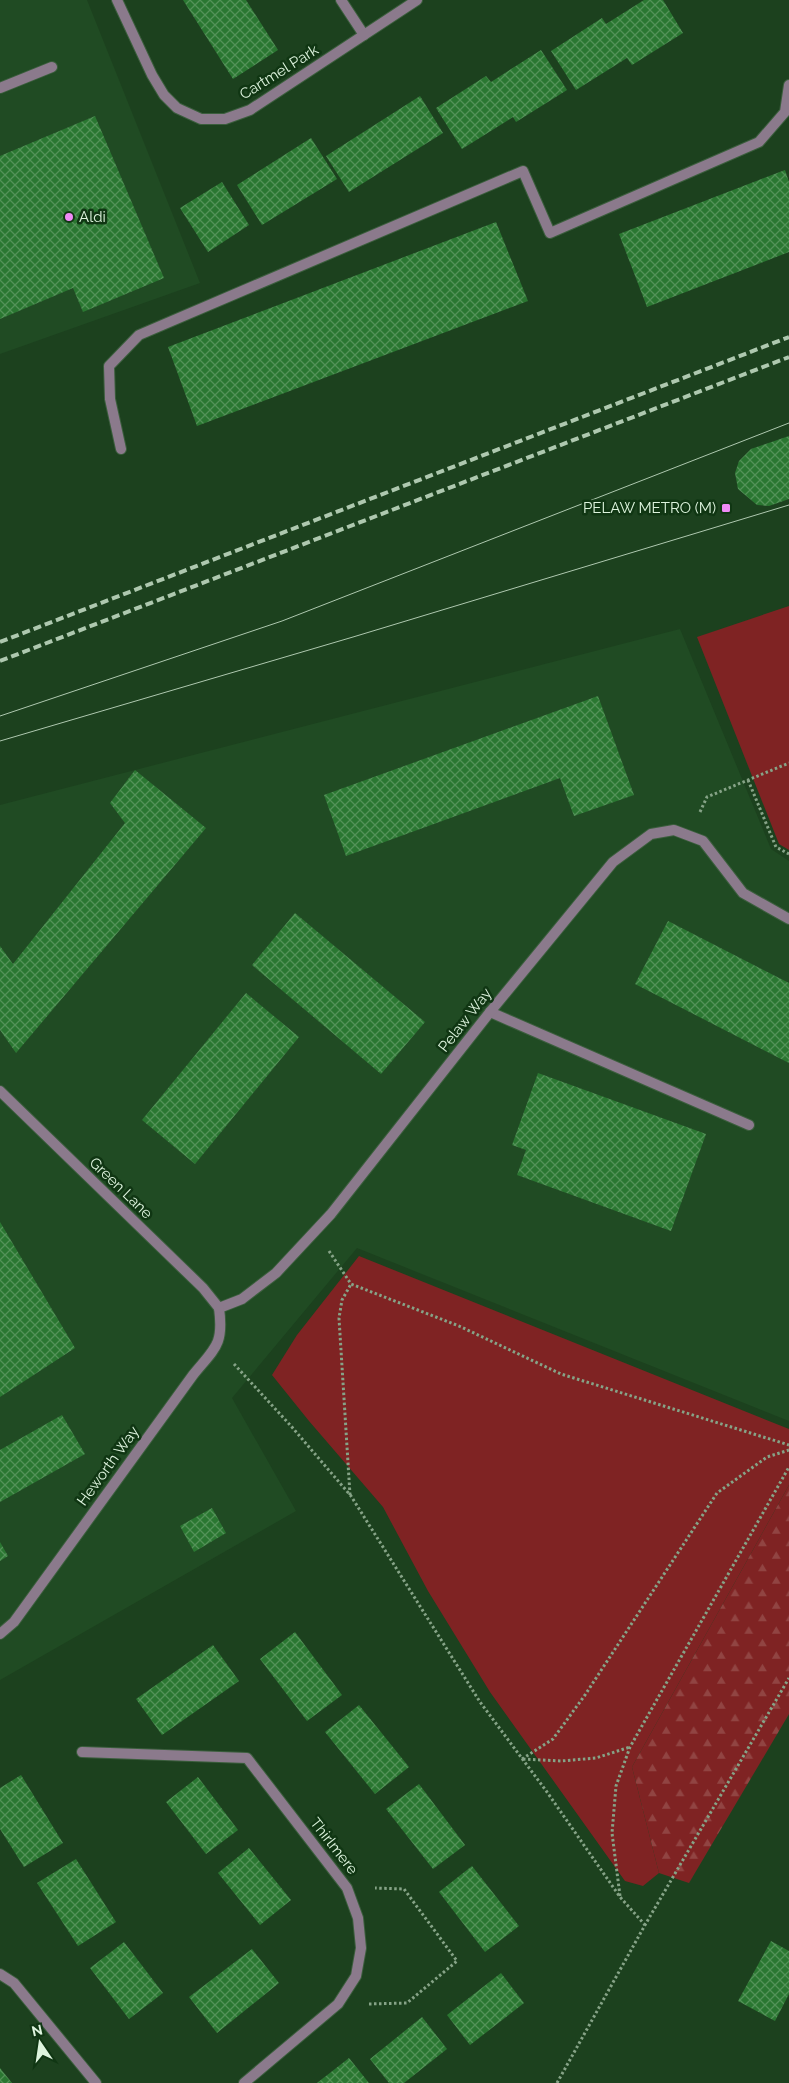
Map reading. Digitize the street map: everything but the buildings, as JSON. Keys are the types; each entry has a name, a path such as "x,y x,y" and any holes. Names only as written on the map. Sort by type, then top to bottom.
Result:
{"street":[{"name":"Cartmel Park","path":"117,0 164,95 178,108 200,119 225,119 250,110 417,0"},
{"path":"341,0 364,35"},
{"path":"0,88 52,67"},
{"path":"121,449 110,399 109,366 139,335 523,171 550,232 758,142 785,112 789,85"},
{"name":"Pelaw Way","path":"219,1308 242,1299 276,1273 330,1214 490,1012 613,862 651,834 674,830 703,841 743,893 789,919"},
{"path":"490,1012 749,1125"},
{"name":"Green Lane","path":"0,1091 203,1288 219,1308"},
{"name":"Heworth Way","path":"0,1634 14,1622 182,1391 217,1346 222,1330 219,1308"},
{"name":"Thirlmere","path":"82,1752 247,1758 346,1888 358,1918 361,1948 356,1976 338,2004 244,2083"},
{"path":"0,1974 14,1983 96,2083"}],"path":[{"path":"689,835 707,797 789,763"},
{"path":"748,780 776,846 789,854"},
{"path":"315,1230 351,1284 458,1326 561,1374 789,1445"},
{"path":"350,1496 339,1318 342,1300 351,1284"},
{"path":"217,1346 291,1426 350,1496 480,1702 620,1897 645,1925"},
{"path":"522,1759 553,1739 564,1725 717,1493 767,1457 789,1450"},
{"path":"620,1897 612,1833 616,1786 630,1747 789,1467"},
{"path":"557,2083 645,1925 789,1678"},
{"path":"522,1759 561,1761 596,1758 630,1747"},
{"path":"338,2004 407,2003 457,1961 404,1889 346,1888"}],"shaded area":[{"path":"0,0 87,0 200,283 0,354"},
{"path":"680,629 771,849 789,861 789,1421 357,1248 232,1398 296,1511 0,1680 0,805"}],"green space":[{"path":"789,606 789,850 779,844 697,637"},
{"path":"359,1256 789,1429 789,1485 632,1767 659,1873 643,1886 625,1881 490,1692 428,1591 383,1507 272,1375 297,1335"},
{"path":"789,1485 789,1714 689,1883 659,1873 632,1767"}],"tram line":[{"path":"0,716 282,621 789,423"},
{"path":"0,741 353,637 789,505"}],"railway":[{"path":"0,642 789,337"},
{"path":"0,661 789,357"}],"place":[{"name":"Aldi","path":"69,217"},
{"name":"PELAW METRO (M)","path":"726,508"}]}
